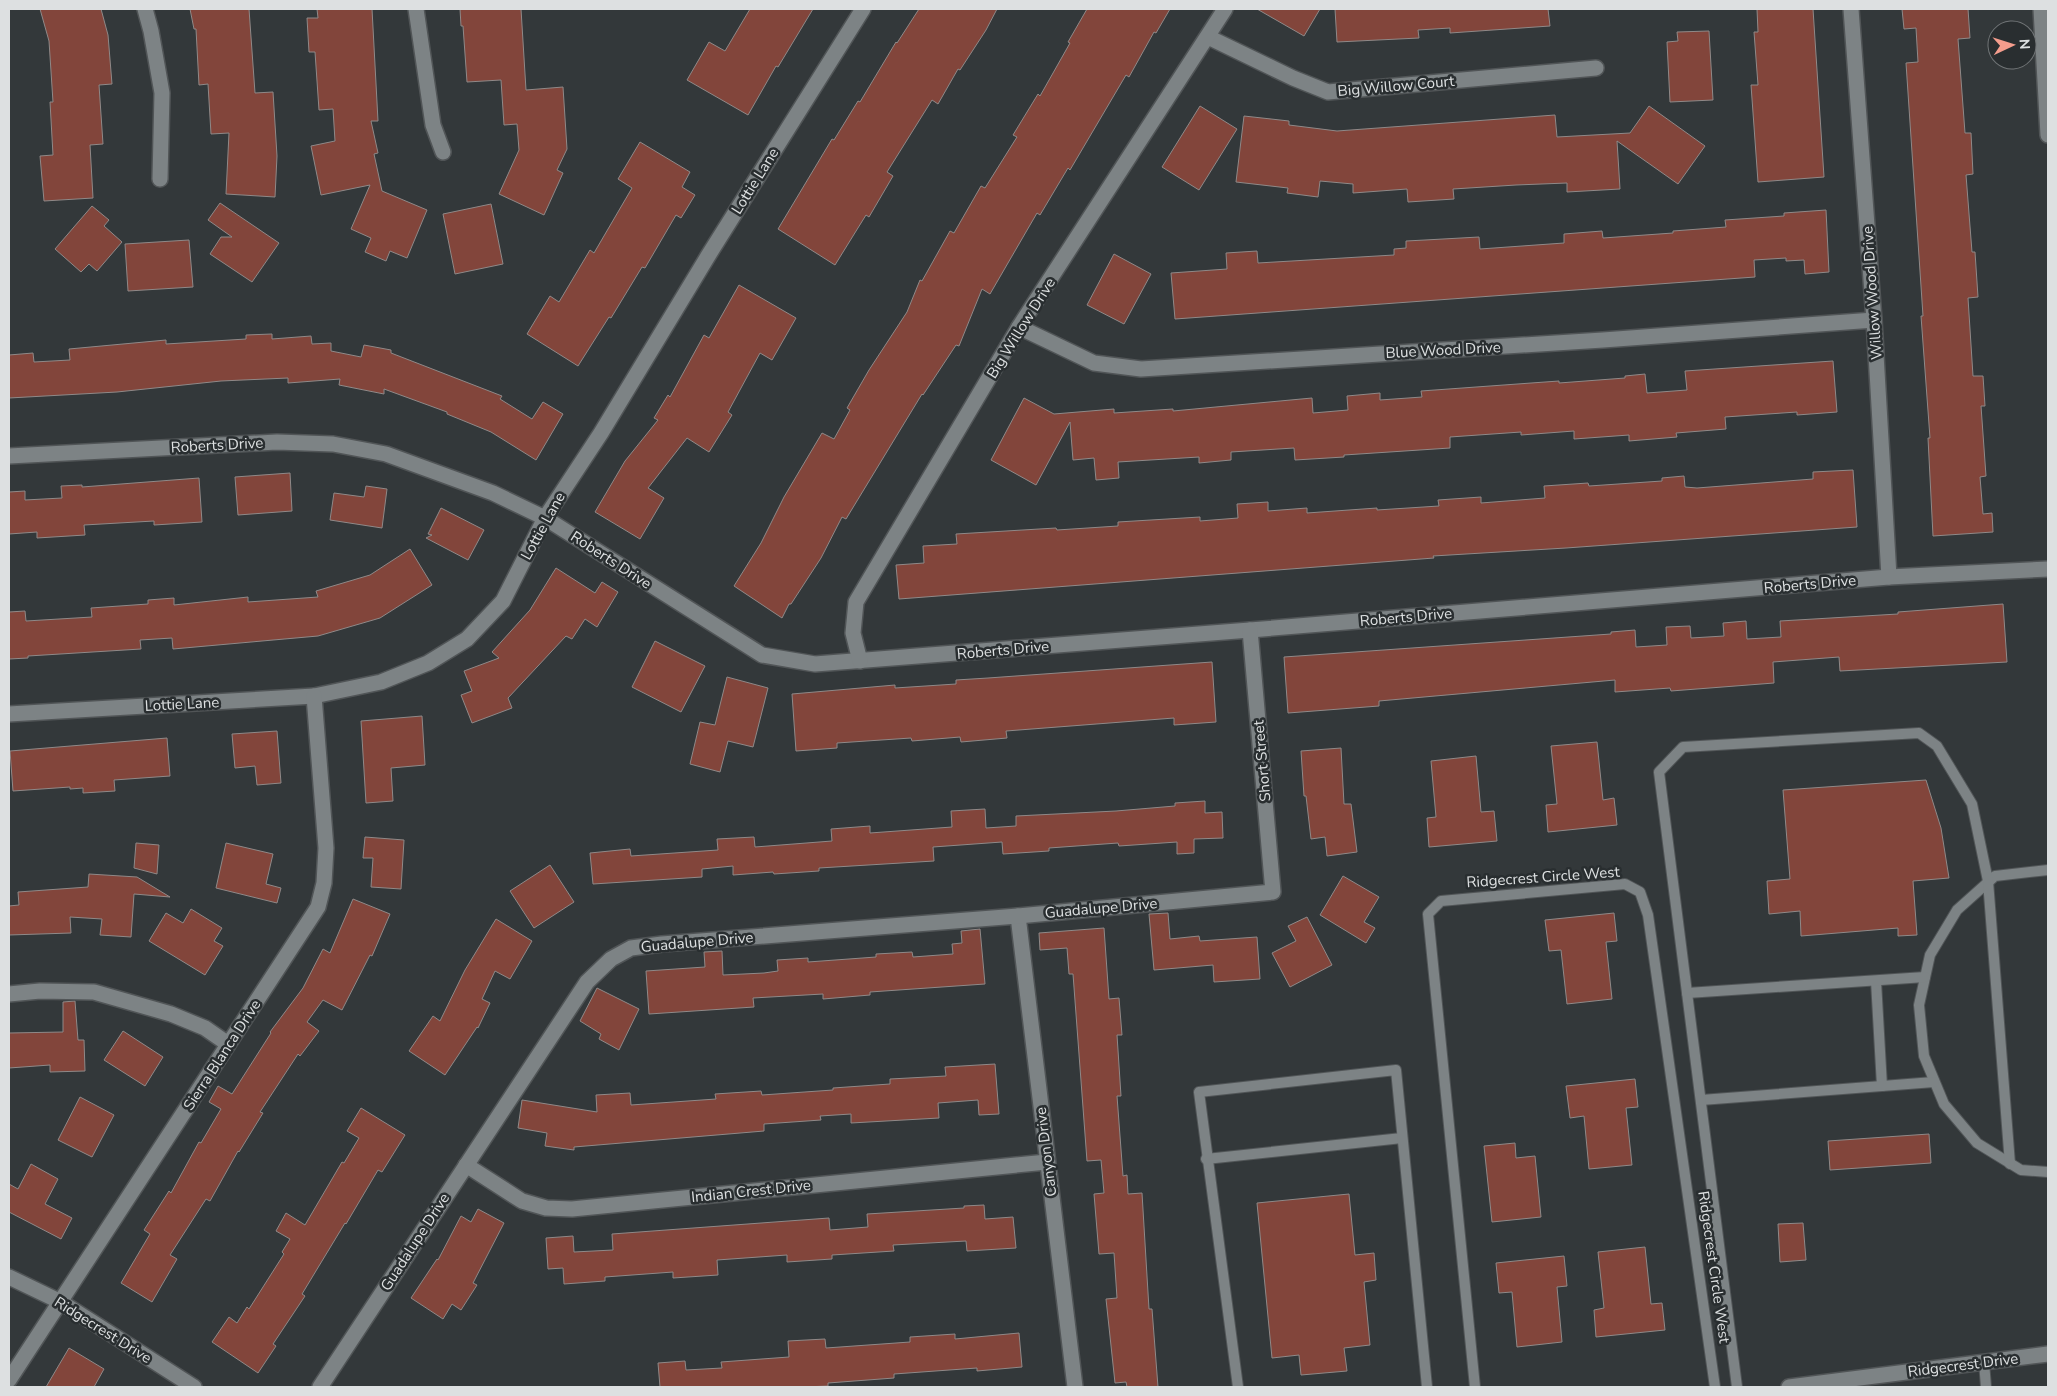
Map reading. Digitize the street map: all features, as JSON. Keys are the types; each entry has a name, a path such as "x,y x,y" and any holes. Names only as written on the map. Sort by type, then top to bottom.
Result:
{"street":[{"path":"145,9 151,31 162,93 160,179"},
{"path":"416,9 433,125 443,152"},
{"name":"Lottie Lane","path":"9,714 314,696 381,682 428,663 466,639 503,601 545,518 601,433 708,256 863,9"},
{"name":"Big Willow Drive","path":"860,661 853,633 856,602 1019,327 1225,9"},
{"name":"Willow Wood Drive","path":"1851,9 1874,320 1889,577"},
{"path":"2041,9 2048,135"},
{"name":"Big Willow Court","path":"1208,37 1293,78 1328,92 1596,68"},
{"name":"Blue Wood Drive","path":"1019,327 1094,363 1141,369 1602,340 1874,320"},
{"name":"Roberts Drive","path":"9,456 278,442 333,444 386,454 493,493 545,518 762,655 815,664 1889,577 2048,569"},
{"name":"Short Street","path":"1250,630 1273,892"},
{"name":"Sierra Blanca Drive","path":"9,1380 318,907 324,883 326,848 314,696"},
{"name":"Guadalupe Drive","path":"320,1387 586,982 611,959 631,948 672,943 1018,916 1273,892"},
{"name":"Canyon Drive","path":"1018,916 1075,1387"},
{"path":"9,994 40,991 94,992 171,1014 205,1028 228,1044"},
{"name":"Indian Crest Drive","path":"466,1165 522,1201 546,1208 572,1209 1047,1162"},
{"name":"Ridgecrest Drive","path":"9,1277 61,1302 194,1387"},
{"name":"Ridgecrest Drive","path":"1789,1387 1833,1384 2048,1354"}],"lane":[{"path":"1737,1387 1659,772 1683,747 1919,733 1937,746 1972,804 1988,881 2010,1164"},
{"path":"2048,870 1995,876 1957,910 1930,954 1919,1005 1924,1056 1944,1104 1977,1144 2021,1170 2048,1172"},
{"name":"Ridgecrest Circle West","path":"1475,1387 1428,914 1441,901 1625,884 1640,892 1648,915 1716,1387"},
{"path":"1687,993 1925,977"},
{"path":"1876,981 1882,1086"},
{"path":"1238,1387 1206,1159 1199,1092 1396,1070 1427,1387"},
{"path":"1701,1100 1934,1082"},
{"path":"1206,1159 1402,1138"},
{"path":"1984,1362 1986,1387"}],"building":[{"path":"40,9 101,9 108,35 112,84 99,85 103,144 90,145 93,198 44,201 40,156 53,155 50,102 53,102 49,41"},
{"path":"190,9 249,9 255,93 273,92 277,156 275,197 226,194 229,133 211,134 208,84 199,85 196,29 194,29"},
{"path":"317,9 372,9 378,121 371,121 378,153 374,154 382,191 427,210 407,258 390,251 386,261 365,252 371,238 351,229 370,185 321,195 311,146 335,141 333,109 319,110 315,52 309,52 307,18 318,18"},
{"path":"460,9 521,9 526,90 563,87 567,149 557,170 563,173 544,215 499,194 519,150 517,124 504,125 501,80 467,82"},
{"path":"750,9 813,9 778,67 776,66 748,115 687,80 709,42 725,51"},
{"path":"919,9 997,9 986,30 960,70 958,69 938,104 932,100 887,172 893,176 869,217 866,215 835,265 778,229 832,139 834,140 858,101 860,102 896,42"},
{"path":"1087,9 1170,9 1156,33 1154,32 1129,77 1126,75 1070,170 1068,168 1040,215 1037,213 990,294 982,289 959,346 956,345 922,394 846,519 842,517 821,558 791,604 789,604 782,618 734,586 761,543 784,497 822,433 834,439 850,410 847,408 907,312 920,280 922,281 950,231 954,233 981,186 985,188 1017,137 1013,135 1038,94 1040,96"},
{"path":"1257,9 1320,9 1304,36"},
{"path":"1335,9 1548,9 1550,26 1450,33 1450,28 1418,30 1419,38 1337,42"},
{"path":"1757,9 1813,9 1824,177 1758,182 1751,85 1758,85 1754,32 1758,32"},
{"path":"1902,9 1968,9 1970,38 1958,39 1965,133 1971,133 1973,174 1966,175 1972,252 1975,252 1978,297 1968,298 1973,376 1983,376 1985,406 1981,406 1986,476 1980,477 1983,514 1992,513 1993,532 1933,536 1928,438 1930,438 1906,63 1918,62 1916,28 1904,29"},
{"path":"1709,31 1713,100 1670,102 1667,42 1678,41 1677,32"},
{"path":"1200,106 1237,129 1199,190 1162,167"},
{"path":"1649,106 1705,146 1678,184 1617,141 1620,189 1567,192 1567,183 1516,185 1453,189 1454,199 1408,202 1407,189 1353,193 1353,184 1320,181 1318,197 1287,193 1288,188 1236,182 1244,116 1289,121 1289,125 1337,131 1555,115 1557,137 1630,133"},
{"path":"640,142 690,172 682,187 695,195 681,218 676,215 645,268 642,267 611,318 609,317 578,366 527,334 550,296 559,302 590,250 594,253 632,188 618,179"},
{"path":"220,203 279,243 252,282 210,254 221,237 232,237 208,220"},
{"path":"491,204 503,264 455,274 443,214"},
{"path":"92,206 109,220 104,226 122,242 97,271 89,264 81,272 55,249"},
{"path":"1826,210 1829,272 1805,274 1804,260 1786,261 1786,258 1754,260 1755,277 1175,319 1171,273 1227,269 1226,253 1257,251 1258,263 1394,255 1394,249 1406,248 1406,241 1479,237 1480,249 1564,243 1564,234 1602,231 1603,238 1673,233 1673,231 1726,227 1725,220 1784,216 1784,213"},
{"path":"189,240 193,287 128,291 125,244"},
{"path":"1114,254 1151,274 1124,324 1087,305"},
{"path":"739,285 796,318 772,360 760,353 728,412 732,415 709,452 687,438 648,488 664,498 640,539 595,512 625,461 658,420 654,418 668,395 670,397 704,335 709,338"},
{"path":"272,334 272,339 311,336 312,344 331,343 331,351 361,357 364,345 391,350 391,353 502,396 500,399 532,419 543,402 563,414 536,460 491,432 447,414 447,412 384,389 384,394 339,385 340,379 288,383 288,378 221,381 117,392 9,398 9,355 33,353 34,362 70,360 69,349 166,340 166,344 246,339 246,335"},
{"path":"1833,361 1837,412 1797,415 1797,412 1725,417 1726,429 1676,433 1677,437 1629,441 1629,435 1574,439 1574,431 1521,435 1521,432 1450,437 1450,448 1344,455 1344,457 1295,460 1294,448 1231,452 1231,460 1199,463 1199,457 1118,462 1119,478 1096,480 1094,458 1073,460 1070,422 1036,485 991,460 1024,398 1054,414 1114,409 1114,413 1173,409 1173,411 1312,398 1313,413 1348,410 1347,396 1380,393 1380,400 1422,397 1421,391 1625,378 1625,376 1645,374 1647,393 1687,390 1685,371"},
{"path":"1853,470 1857,527 1433,556 1434,558 899,599 896,565 924,563 923,546 957,544 956,534 1118,526 1118,522 1200,517 1200,521 1238,518 1237,504 1268,502 1268,511 1307,508 1307,513 1377,508 1377,510 1439,506 1438,500 1481,497 1481,503 1545,498 1544,486 1588,483 1589,486 1662,481 1662,478 1684,476 1685,487 1697,488 1813,479 1813,472"},
{"path":"290,473 292,511 238,515 235,477"},
{"path":"199,478 202,522 154,525 154,521 84,525 85,535 37,538 37,532 9,534 9,492 25,491 25,500 62,498 61,486 82,485 82,487"},
{"path":"366,486 387,489 382,528 330,520 334,493 364,497"},
{"path":"441,508 484,530 468,560 426,538 432,535 428,534"},
{"path":"410,549 432,585 380,618 318,636 173,649 172,638 140,640 141,649 28,656 28,658 9,659 9,612 25,611 26,621 92,617 91,608 148,604 148,600 174,598 174,605 248,597 248,602 318,597 316,591 370,575"},
{"path":"556,568 595,593 602,582 618,592 597,627 585,619 572,639 566,636 508,698 512,708 472,723 461,695 472,691 464,671 499,658 492,652 530,610"},
{"path":"2003,604 2007,662 1840,671 1839,657 1773,662 1774,683 1671,691 1670,688 1615,692 1615,680 1379,701 1379,706 1288,713 1284,657 1611,634 1611,632 1635,630 1636,647 1667,645 1666,627 1690,626 1691,638 1724,636 1723,623 1746,621 1747,639 1781,637 1780,621 1898,614 1898,612"},
{"path":"655,641 705,666 681,712 632,687"},
{"path":"1212,662 1216,722 1174,725 1174,718 1006,731 1007,738 961,742 960,737 912,741 911,738 837,743 837,748 796,751 792,694 895,685 895,688 956,684 956,680"},
{"path":"727,677 768,688 753,747 728,741 720,772 690,764 700,722 715,725"},
{"path":"422,716 425,765 391,768 393,801 366,803 361,721"},
{"path":"277,731 281,783 257,785 255,766 235,768 232,734"},
{"path":"167,738 170,776 114,780 115,791 83,793 83,788 70,789 70,787 13,791 10,751"},
{"path":"1597,742 1603,800 1614,798 1617,825 1548,832 1546,805 1557,804 1551,746"},
{"path":"1341,748 1344,804 1351,804 1357,852 1327,856 1325,837 1311,839 1306,796 1304,796 1301,751"},
{"path":"1476,756 1481,812 1494,811 1497,841 1429,847 1427,818 1436,817 1431,761"},
{"path":"1926,780 1941,828 1949,878 1913,881 1917,935 1898,936 1898,928 1801,936 1800,911 1769,914 1767,881 1790,879 1783,790"},
{"path":"1205,801 1205,813 1222,812 1223,838 1194,839 1194,853 1177,854 1177,842 1119,846 1118,843 1049,848 1049,851 1003,854 1002,842 933,847 934,861 819,868 819,871 774,874 773,872 733,875 733,866 702,869 702,877 593,884 590,853 630,849 631,856 718,850 717,839 754,837 755,847 832,841 831,829 870,826 870,833 952,827 951,811 985,809 986,828 1016,826 1016,816 1116,811 1175,806 1175,803"},
{"path":"365,837 404,840 401,889 371,887 373,858 363,858"},
{"path":"136,843 159,845 157,874 134,868"},
{"path":"226,843 273,854 266,884 281,888 277,903 216,888"},
{"path":"550,865 574,902 534,928 510,891"},
{"path":"89,874 137,877 170,897 134,894 131,937 100,935 102,919 70,917 71,933 9,935 9,906 19,905 18,892 88,887"},
{"path":"1343,876 1379,897 1364,922 1375,928 1366,943 1320,915"},
{"path":"353,899 390,914 372,956 370,955 342,1010 323,1000 307,1022 319,1031 300,1056 298,1054 260,1112 263,1113 238,1151 210,1201 206,1199 170,1255 177,1259 152,1302 121,1283 150,1234 144,1230 169,1191 171,1193 199,1142 201,1143 221,1109 209,1102 218,1086 232,1094 270,1032 303,988 323,949 330,953"},
{"path":"191,909 222,928 214,941 223,946 205,975 149,941 166,913 183,923"},
{"path":"1168,913 1170,939 1199,936 1200,941 1257,937 1260,979 1214,982 1213,965 1154,970 1149,914"},
{"path":"1614,913 1617,941 1606,942 1612,999 1567,1004 1561,950 1549,951 1545,920"},
{"path":"1307,917 1332,965 1290,987 1272,953 1296,941 1288,926"},
{"path":"496,919 532,941 510,979 495,971 482,999 490,1003 478,1028 445,1075 409,1051 433,1016 440,1021 465,970"},
{"path":"1104,928 1109,999 1119,998 1122,1035 1117,1035 1121,1096 1117,1096 1123,1176 1127,1175 1128,1194 1142,1193 1149,1309 1152,1309 1158,1387 1127,1387 1126,1382 1115,1383 1106,1299 1117,1298 1114,1253 1099,1254 1094,1194 1104,1193 1101,1160 1087,1161 1073,974 1069,974 1067,948 1040,950 1039,933"},
{"path":"980,929 985,984 870,992 870,995 823,999 823,994 753,998 754,1007 649,1014 646,971 705,967 704,952 722,951 723,975 764,973 778,971 777,960 808,958 808,962 876,957 876,954 912,952 913,957 953,954 952,944 962,943 961,931"},
{"path":"597,988 639,1009 619,1050 599,1039 601,1034 580,1021"},
{"path":"75,1001 78,1040 84,1040 85,1071 50,1072 50,1065 9,1068 9,1033 63,1032 63,1002"},
{"path":"123,1031 163,1057 145,1086 104,1060"},
{"path":"995,1064 999,1114 979,1115 978,1100 938,1103 939,1118 851,1123 851,1114 820,1116 821,1120 764,1124 764,1131 574,1147 574,1150 545,1146 547,1133 518,1128 522,1100 597,1112 596,1095 630,1093 631,1105 716,1099 715,1094 761,1091 762,1095 833,1090 833,1088 890,1084 890,1079 946,1076 945,1067"},
{"path":"1635,1079 1638,1107 1626,1108 1632,1165 1589,1169 1584,1116 1570,1118 1566,1086"},
{"path":"80,1097 114,1115 92,1157 58,1140"},
{"path":"361,1108 405,1135 382,1172 378,1170 345,1223 302,1294 305,1296 273,1344 276,1346 258,1373 212,1342 229,1317 237,1323 247,1307 249,1309 284,1254 282,1252 290,1239 276,1231 286,1213 305,1225 342,1162 344,1163 359,1138 347,1131"},
{"path":"1929,1134 1931,1163 1830,1170 1828,1141"},
{"path":"1515,1143 1516,1158 1535,1156 1541,1217 1492,1222 1484,1146"},
{"path":"31,1164 58,1179 45,1204 72,1218 61,1239 9,1212 9,1184 18,1189"},
{"path":"1349,1194 1355,1255 1374,1253 1376,1280 1364,1282 1370,1345 1344,1348 1347,1371 1301,1375 1299,1355 1272,1358 1257,1203"},
{"path":"984,1205 985,1219 1013,1217 1016,1248 967,1251 966,1241 893,1245 894,1251 832,1255 832,1259 787,1262 787,1255 717,1260 718,1275 673,1278 673,1272 605,1277 605,1281 564,1284 563,1268 548,1269 546,1238 573,1236 574,1252 613,1250 612,1234 829,1218 830,1230 868,1227 867,1214"},
{"path":"478,1209 504,1223 473,1283 477,1285 461,1310 452,1304 443,1319 411,1298 438,1260 461,1216 471,1222"},
{"path":"1803,1223 1806,1260 1780,1262 1778,1224"},
{"path":"1645,1247 1651,1304 1662,1303 1665,1330 1596,1337 1594,1310 1604,1308 1598,1252"},
{"path":"1564,1256 1567,1286 1557,1287 1562,1342 1517,1347 1512,1292 1499,1293 1496,1263"},
{"path":"1019,1333 1022,1367 977,1371 977,1368 894,1374 894,1378 828,1383 828,1386 660,1387 658,1363 685,1361 686,1370 722,1368 721,1362 789,1357 788,1341 825,1339 826,1348 910,1342 910,1337 955,1334 955,1339"},
{"path":"69,1348 104,1369 94,1387 46,1387"}]}
